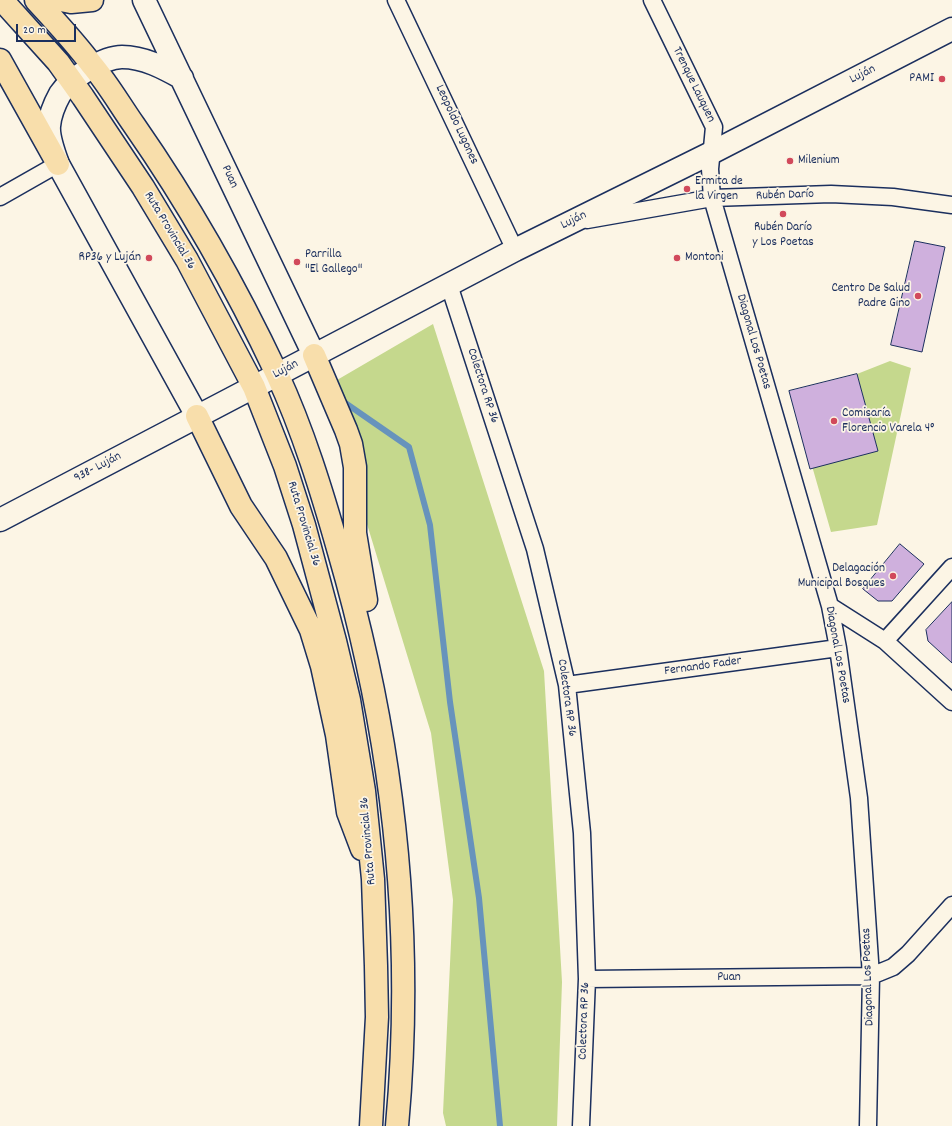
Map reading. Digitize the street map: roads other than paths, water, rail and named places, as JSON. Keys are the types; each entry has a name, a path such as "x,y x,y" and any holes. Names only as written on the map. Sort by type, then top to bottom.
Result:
{"main road":[{"name":"Ruta Provincial 36","path":"2,0 58,62 143,187 187,260 254,387 285,466 301,517 335,641 349,700 364,791 373,879 377,1017 371,1126"},
{"name":"Ruta Provincial 36","path":"36,0 94,66 163,167 209,241 278,376 306,446 331,522 353,598 377,706 393,809 399,877 404,966 402,1049 397,1126"},
{"path":"61,0 71,2 92,0"},
{"name":"Puan","path":"144,0 314,355"},
{"name":"Luján","path":"197,416 278,376 314,355 515,250 713,152 952,29"},
{"path":"58,164 49,127 53,109 60,94 72,81 94,66 109,59 123,57 144,61 163,67 182,78"},
{"path":"0,60 197,416 242,506 276,558 312,630 338,735 348,812 373,879"},
{"path":"314,355 346,430 355,467 355,533 379,672 377,706"},
{"name":"938- Luján","path":"0,520 197,416"}],"street":[{"name":"Leopoldo Lugones","path":"396,0 515,250"},
{"name":"Trenque Lauquen","path":"652,0 714,127 713,152 710,169 712,198"},
{"path":"0,197 58,164"},
{"name":"Rubén Darío","path":"571,222 712,198 832,194 893,197 952,205"},
{"name":"Diagonal Los Poetas","path":"712,198 830,606 838,648 858,798 871,976 868,1126"},
{"name":"Colectora RP 36","path":"449,285 535,548 567,685 582,833 587,979 581,1126"},
{"path":"885,641 952,566"},
{"path":"830,606 885,641 952,702"},
{"name":"Fernando Fader","path":"567,685 838,648"},
{"path":"871,976 894,967 908,954 952,905"},
{"name":"Puan","path":"587,979 871,976"}],"waterway":[{"path":"341,400 409,447 430,525 450,702 479,898 500,1126"}],"place":[{"name":"PAMI","path":"942,79"},
{"name":"Milenium","path":"790,161"},
{"name":"Ermita de la Virgen","path":"687,189"},
{"name":"Rubén Darío y Los Poetas","path":"783,214"},
{"name":"RP36 y Luján","path":"149,258"},
{"name":"Montoni","path":"677,258"},
{"name":"Parrilla \"El Gallego\"","path":"297,262"},
{"name":"Centro De Salud Padre Gino","path":"918,296"},
{"name":"Comisaría Florencio Varela 4°","path":"834,421"},
{"name":"Delagación Municipal Bosques","path":"893,576"}]}
